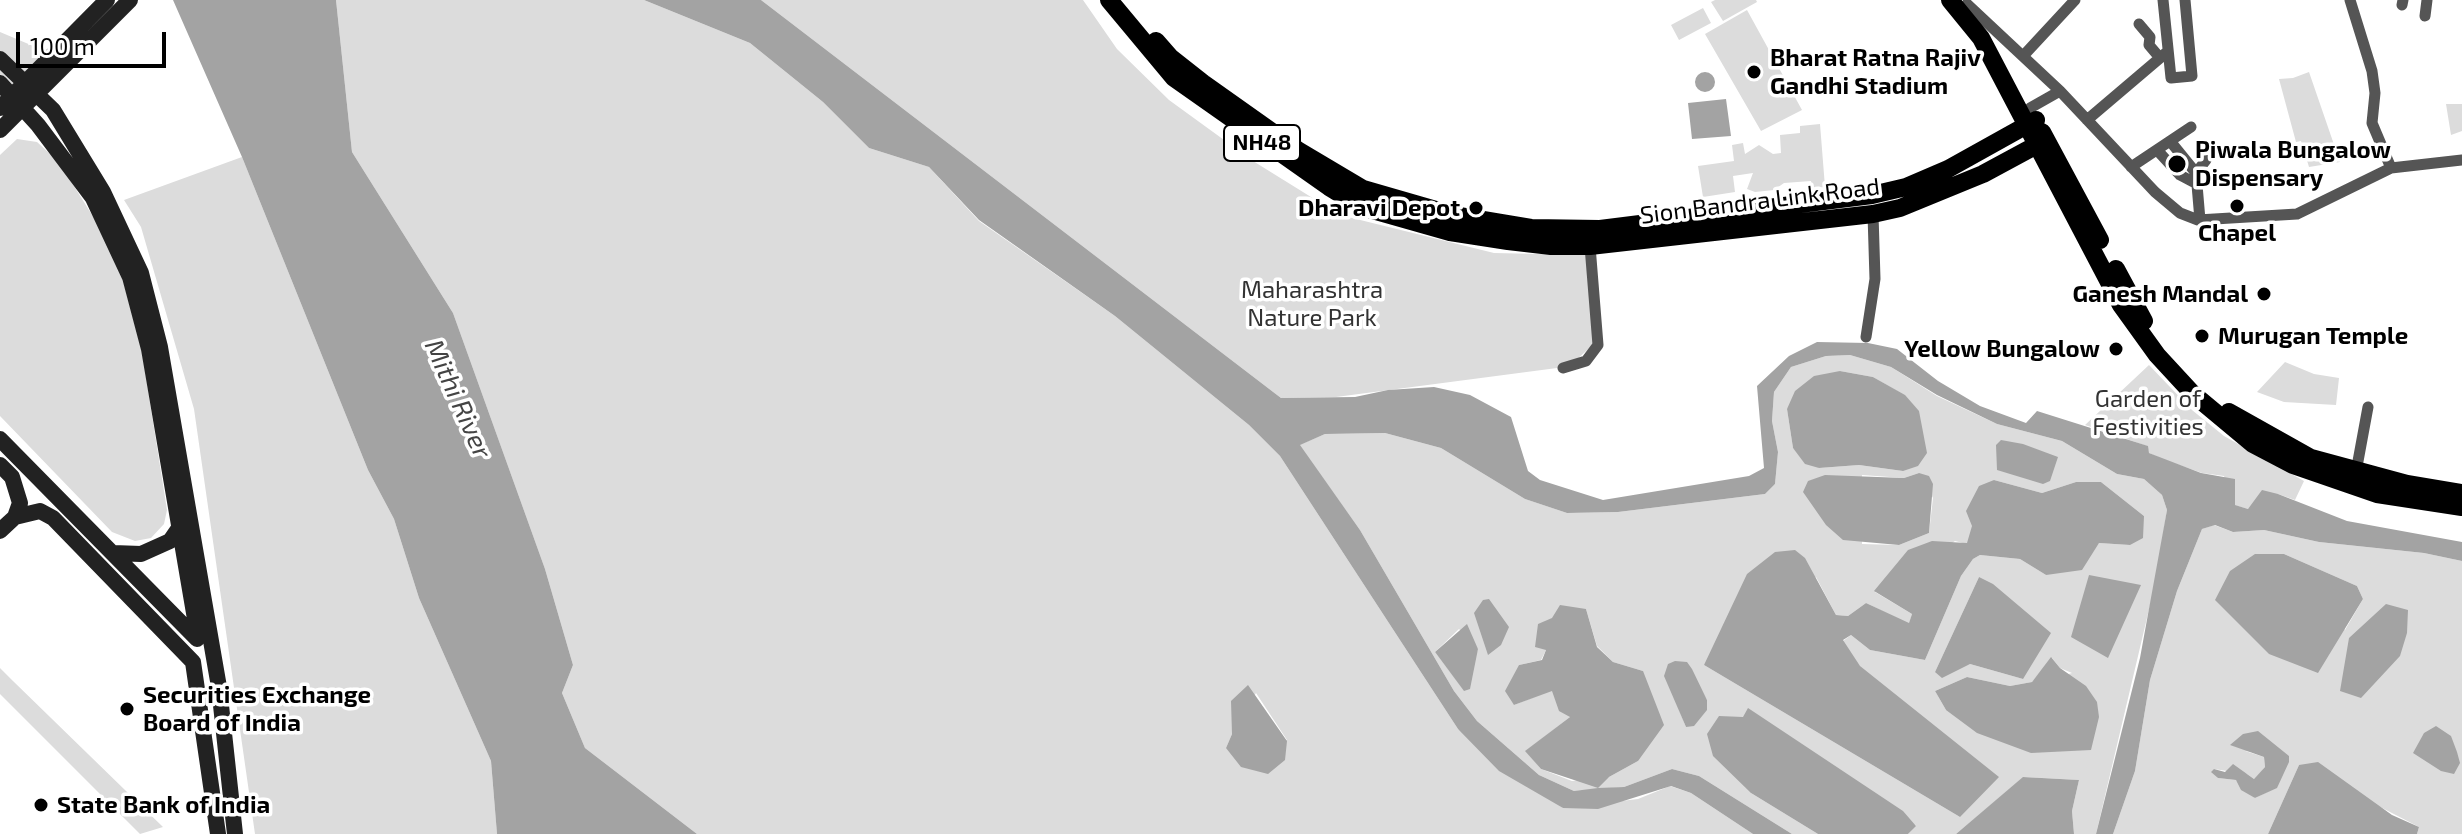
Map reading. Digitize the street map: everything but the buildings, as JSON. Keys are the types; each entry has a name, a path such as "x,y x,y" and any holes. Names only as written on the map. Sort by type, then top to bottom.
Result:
{"main road":[{"path":"0,108 107,0"},
{"path":"0,130 130,0"},
{"name":"Sion Bandra Link Road","path":"1109,0 1174,78 1257,140 1362,207 1450,232 1551,246 1590,246 1746,220"},
{"path":"1124,0 1170,57 1299,151 1363,189 1453,215 1531,228 1600,229 1746,220 1790,214 1906,187 1948,169 2030,118"},
{"path":"1960,1 1987,31 2040,143 2145,322 2165,349 2234,416 2293,458 2377,494 2462,507"},
{"path":"0,59 53,110 103,192 141,273 160,347 213,660 235,834"},
{"path":"0,83 38,125 93,198 130,277 149,349 195,619 193,634"},
{"path":"38,125 53,110"},
{"name":"Sion Bandra Link Road","path":"1790,214 1873,214 1900,208 1957,185 2040,143"},
{"path":"0,439 193,634 213,660"},
{"path":"2293,458 2462,493"},
{"path":"6,471 65,504"},
{"path":"0,531 15,517 20,503 6,471"},
{"path":"15,517 40,511 53,518 193,662 218,834"},
{"path":"113,553 141,554 170,541 179,528"}],"street":[{"path":"2024,55 2075,0"},
{"path":"2163,0 2163,55 2169,78 2192,77 2185,0"},
{"path":"2350,0 2372,71 2375,93 2372,123 2391,168"},
{"path":"2425,16 2427,0"},
{"path":"1960,1 2024,55 2131,167 2180,213 2200,220 2297,214 2391,168 2462,160"},
{"path":"2139,24 2150,37 2149,45 2163,55"},
{"path":"2087,120 2163,55"},
{"path":"2030,118 2060,91"},
{"path":"2131,167 2191,127"},
{"path":"2170,141 2196,179 2200,220"},
{"path":"2157,150 2180,175 2196,179"},
{"path":"2196,179 2206,160"},
{"path":"1866,337 1875,279 1873,214"},
{"path":"1563,368 1586,361 1598,345 1590,246"},
{"path":"2356,472 2368,407"}],"green space":[{"path":"336,0 644,0 750,43 823,102 869,148 929,167 979,221 1115,316 1249,425 1280,456 1458,729 1563,808 1638,799 1670,786 1691,793 1753,834 697,834 585,748 562,693 573,665 545,569 453,313 352,152","holes":["1256,693 1287,740 1226,748"]},
{"name":"Maharashtra Nature Park","path":"761,0 1083,0 1117,49 1169,100 1253,161 1340,215 1494,253 1586,255 1595,343 1575,361 1557,368 1336,397 1281,398"},
{"path":"1711,2 1757,2 1723,21"},
{"path":"1703,8 1711,23 1679,40 1671,25"},
{"name":"Bharat Ratna Rajiv Gandhi Stadium","path":"1747,10 1802,110 1761,131 1705,34"},
{"path":"0,32 45,51 0,98"},
{"path":"2309,72 2340,162 2309,167 2301,141 2296,142 2279,79"},
{"path":"2446,104 2462,104 2462,131 2451,135"},
{"path":"1820,124 1825,187 1812,188 1811,181 1784,183 1774,190 1755,192 1747,189 1753,173 1733,176 1735,192 1703,197 1698,166 1734,161 1732,145 1743,143 1745,154 1759,145 1773,154 1781,153 1780,135 1800,133 1800,126"},
{"path":"17,139 37,142 59,162 107,239 122,277 142,352 167,510 164,524 151,538 135,541 112,532 0,416 0,155"},
{"path":"242,157 368,470 394,519 419,598 491,761 497,834 255,834 194,409 141,227 124,200"},
{"path":"1850,355 1891,367 1937,396 1997,424 2062,441 2117,474 2144,479 2162,495 2167,510 2155,584 2096,834 2074,834 2072,811 2079,780 2024,777 1956,834 1908,834 1916,825 1751,793 1818,834 1792,834 1699,776 1672,769 1624,787 1574,791 1539,775 1477,721 1454,691 1360,530 1299,445 1325,434 1385,433 1441,448 1525,499 1567,513 1618,512 1765,494 1775,484 1778,452 1772,421 1774,392 1791,367 1826,356","holes":["1840,371 1873,377 1904,395 1903,471 1859,465 1819,468 1793,448 1787,409","1919,473 1933,498 1929,533 1899,545 1862,544 1862,475 1904,478","1994,480 2042,493 2076,482 2101,482 2144,516 2130,545 2099,543 2046,575 2020,559 1980,555 1973,559 1961,576 1925,660 1870,650 1851,635 1843,641 1859,666 1878,682 1960,817 1704,665 1816,577 1836,615 1848,616 1866,603 1909,624 1912,614 1875,592 1955,541 1967,544","1979,577 2023,679 1970,664 1935,672","1586,609 1597,646 1613,662 1643,671 1638,761 1609,777 1572,781 1541,769 1526,751 1570,717 1552,690 1514,705 1519,665 1541,660 1546,650","1459,629 1478,649 1464,690 1435,652","2052,658 2060,668 2072,673 1946,710 1935,691 1967,677 2010,686 2032,682","1699,686 1707,700 1686,727 1675,700"]},
{"path":"2285,362 2314,374 2339,378 2336,405 2284,402 2257,392"},
{"name":"Garden of Festivities","path":"2149,365 2192,410 2224,436 2304,481 2295,500 2278,494 2248,509 2234,505 2224,476 2202,473 2165,460 2149,453 2147,446 2085,425"},
{"path":"2214,525 2233,532 2264,530 2319,542 2424,553 2462,561 2462,834 2417,834 2419,827 2299,765 2268,834 2113,834 2135,771 2150,680 2177,591 2202,529","holes":["2284,554 2357,586 2363,599 2345,630","2245,751 2289,756 2277,787 2255,798 2236,780 2218,778 2214,769 2247,774 2254,779 2265,767 2264,757"]},
{"path":"0,668 163,827 140,834 0,694"}],"water":[{"name":"Mithi River","path":"173,0 336,0 352,152 453,313 545,569 573,665 562,693 585,748 697,834 497,834 491,761 419,598 394,519 368,470 242,157"},
{"path":"644,0 761,0 1281,398 1355,397 1388,390 1434,387 1470,395 1511,417 1528,471 1540,480 1603,500 1749,476 1764,468 1757,386 1789,356 1817,342 1868,343 1897,349 1938,381 1980,406 2026,423 2037,411 2148,446 2149,453 2201,473 2235,479 2235,505 2248,509 2262,490 2347,521 2462,542 2462,561 2424,553 2319,542 2264,530 2233,532 2215,525 2202,529 2177,591 2150,680 2135,771 2113,834 2096,834 2140,658 2167,510 2162,495 2144,479 2117,474 2062,441 1997,424 1937,395 1891,367 1850,355 1826,356 1791,367 1774,392 1772,421 1778,452 1775,484 1765,494 1618,512 1567,513 1525,499 1441,448 1385,433 1325,434 1300,445 1360,530 1454,691 1477,721 1539,775 1574,791 1624,787 1672,769 1699,776 1792,834 1753,834 1691,793 1671,786 1598,809 1563,808 1499,771 1458,729 1280,456 1249,425 1115,316 979,220 929,167 869,148 823,102 750,43"},
{"path":"1705,72 1712,75 1715,82 1712,89 1705,92 1698,89 1695,82 1698,75"},
{"path":"1726,99 1731,136 1692,139 1688,103"},
{"path":"1840,371 1873,377 1905,395 1919,411 1927,453 1918,466 1903,471 1859,465 1819,468 1805,464 1793,448 1787,409 1795,391 1814,376"},
{"path":"2001,440 2023,444 2058,457 2050,481 2043,484 1997,470 1996,445"},
{"path":"1919,473 1929,476 1933,484 1929,533 1899,545 1843,540 1826,525 1803,492 1808,481 1825,475 1904,478"},
{"path":"1994,480 2042,493 2076,482 2101,482 2144,516 2143,538 2130,545 2099,543 2082,570 2046,575 2020,559 1980,555 1973,559 1961,576 1925,660 1870,650 1851,635 1843,640 1860,666 1999,777 1960,817 1704,665 1747,574 1775,552 1795,550 1805,558 1836,615 1848,616 1866,603 1909,623 1912,614 1874,591 1908,550 1932,541 1967,543 1972,526 1966,511 1979,486"},
{"path":"2255,554 2284,554 2357,586 2363,599 2318,673 2269,654 2215,600 2230,571"},
{"path":"2089,575 2141,585 2108,658 2071,637"},
{"path":"1979,577 1993,584 2051,633 2023,679 1970,664 1942,678 1935,672"},
{"path":"1489,599 1509,627 1501,645 1488,655 1474,613 1483,600"},
{"path":"2386,604 2408,610 2407,633 2400,656 2361,698 2340,691 2349,638"},
{"path":"1560,605 1586,609 1597,647 1613,662 1643,671 1664,725 1638,761 1609,777 1598,788 1541,769 1525,751 1570,717 1559,711 1552,691 1514,705 1505,691 1519,665 1542,660 1546,650 1535,647 1538,624 1552,618"},
{"path":"1467,624 1478,649 1470,689 1464,691 1435,652"},
{"path":"2051,657 2060,668 2086,686 2097,702 2099,717 2091,750 2031,753 1977,733 1946,710 1935,691 1967,677 2010,686 2032,682"},
{"path":"1687,662 1707,700 1707,710 1694,726 1686,727 1664,676 1668,664"},
{"path":"1248,685 1287,741 1285,760 1268,774 1241,767 1226,748 1232,734 1231,701"},
{"path":"1748,708 1903,811 1916,826 1908,834 1818,834 1751,793 1713,756 1707,734 1719,716 1743,717"},
{"path":"2436,726 2451,736 2457,752 2460,763 2454,774 2441,771 2413,753 2424,733"},
{"path":"2258,731 2289,756 2289,762 2277,788 2255,798 2241,790 2236,780 2218,778 2211,772 2214,769 2225,772 2233,764 2254,779 2265,767 2264,757 2230,745 2243,734"},
{"path":"2318,762 2392,815 2419,827 2417,834 2268,834 2299,765"},
{"path":"2023,777 2079,780 2072,811 2074,834 1956,834"}],"place":[{"name":"Bharat Ratna Rajiv Gandhi Stadium","path":"1754,72"},
{"name":"Piwala Bungalow Dispensary","path":"2177,164"},
{"name":"Chapel","path":"2237,206"},
{"name":"Dharavi Depot","path":"1476,208"},
{"name":"Ganesh Mandal","path":"2264,294"},
{"name":"Murugan Temple","path":"2202,336"},
{"name":"Yellow Bungalow","path":"2116,349"},
{"name":"Securities Exchange Board of India","path":"127,709"},
{"name":"State Bank of India","path":"41,805"}]}
